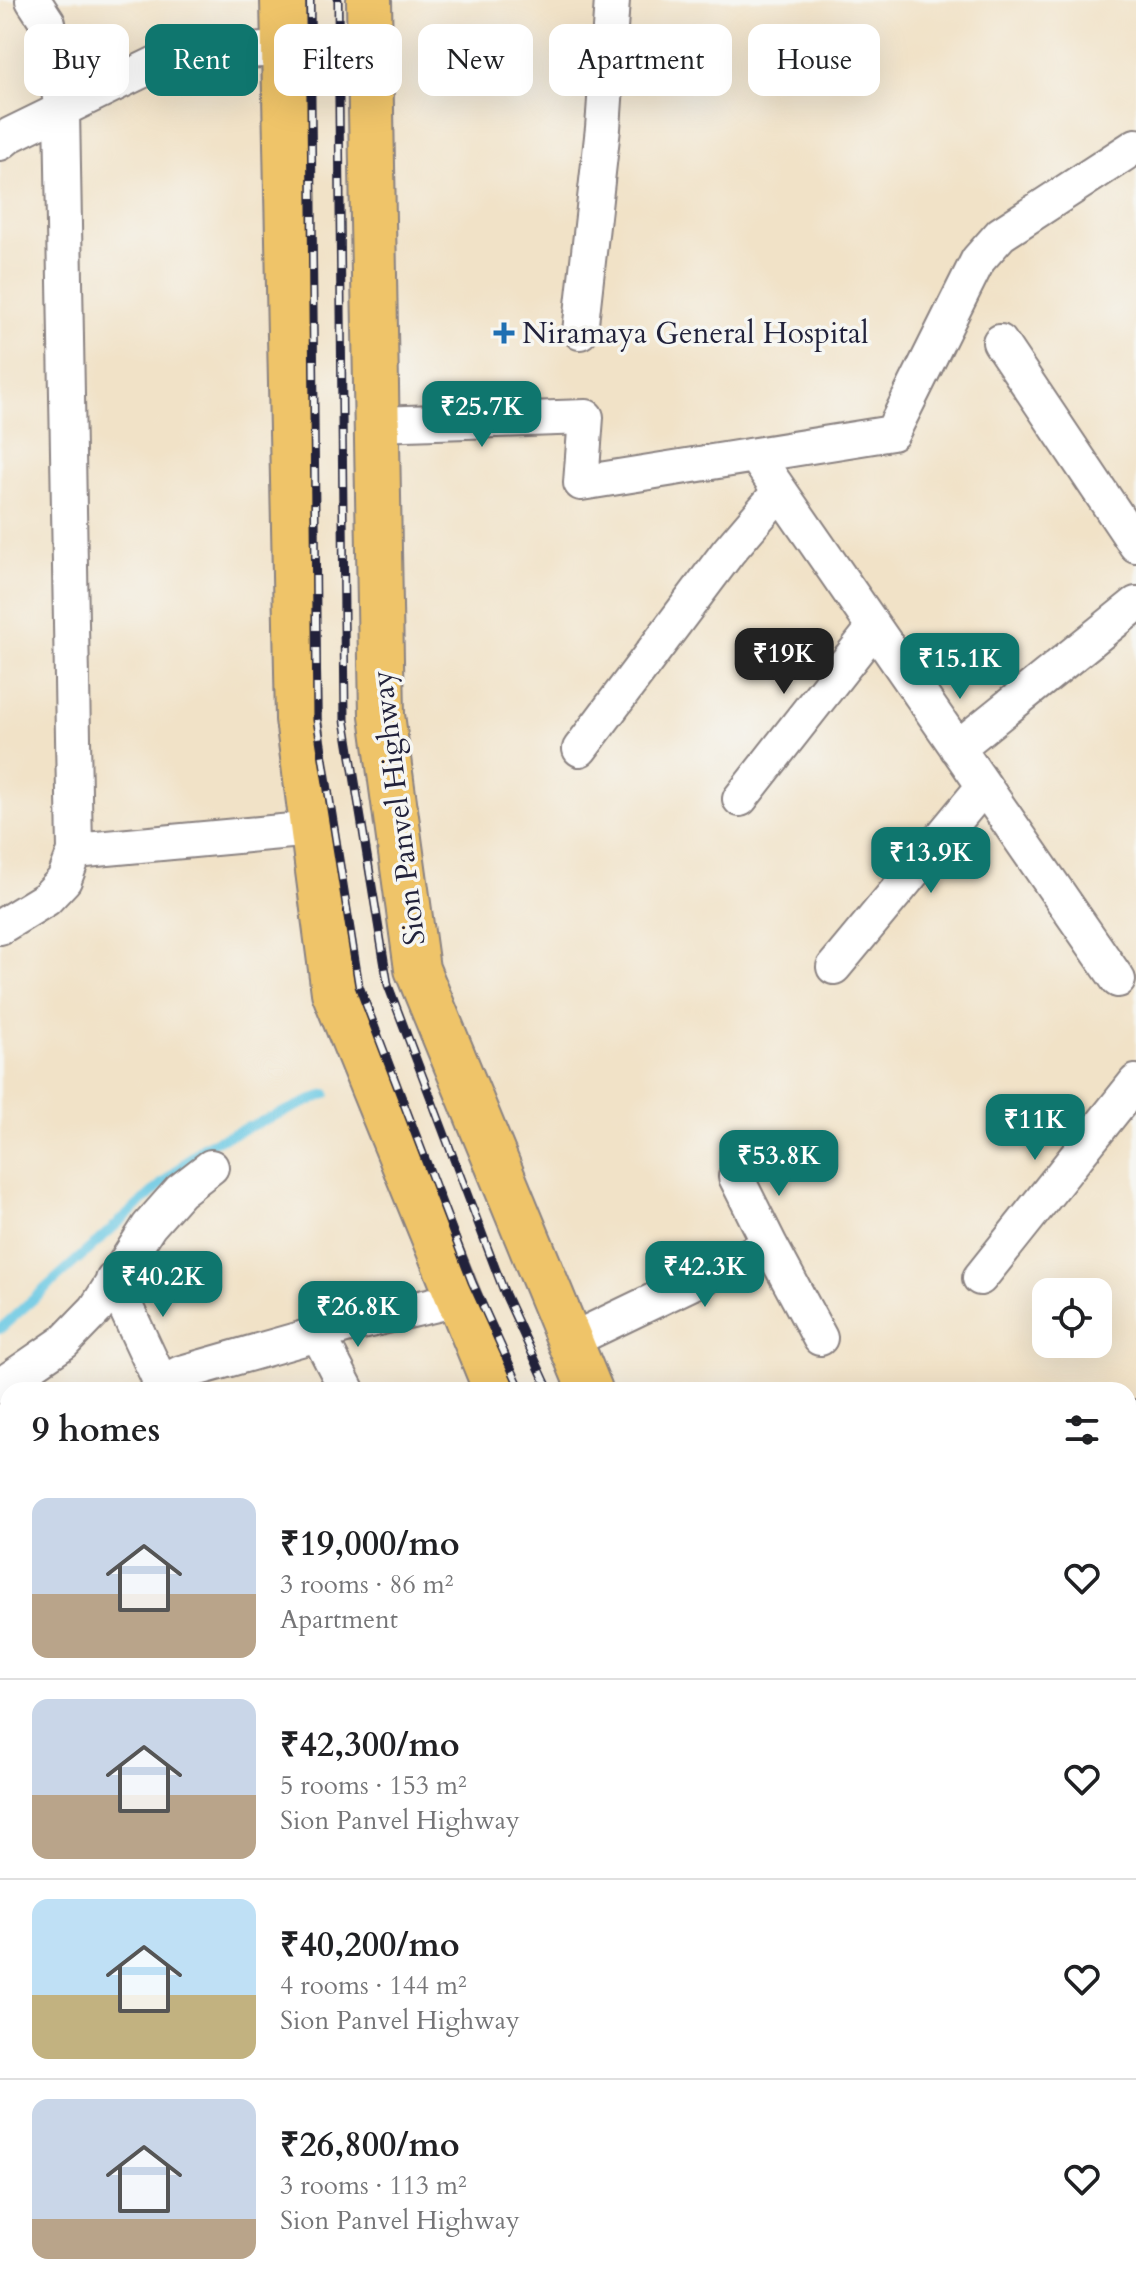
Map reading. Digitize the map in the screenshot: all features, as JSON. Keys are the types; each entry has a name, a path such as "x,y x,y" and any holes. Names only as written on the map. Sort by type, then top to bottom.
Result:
{"highway":[{"path":"283,0 283,24"},
{"name":"Sion Panvel Highway","path":"369,0 382,715 417,969 587,1382"},
{"path":"283,96 298,719 334,992 493,1382"}],"street":[{"path":"580,332 603,128 612,0"},
{"path":"0,927 46,899 64,880 75,851 62,110 44,8"},
{"path":"0,143 10,135 174,55 274,49"},
{"path":"376,424 586,417 581,483 892,433 978,260 1001,234 1130,147 1136,146"},
{"path":"1000,342 1136,545"},
{"path":"755,455 1118,980"},
{"path":"580,749 728,552 780,491"},
{"path":"957,748 1136,604"},
{"path":"740,799 874,628"},
{"path":"834,967 984,786"},
{"path":"75,851 313,829"},
{"path":"980,1278 1136,1082"},
{"path":"6,1382 64,1342 96,1309 159,1214 180,1191 211,1167"},
{"path":"736,1177 820,1338"},
{"path":"570,1341 770,1245"},
{"path":"113,1280 157,1382"},
{"path":"166,1382 181,1373 318,1334 458,1299"},
{"path":"318,1334 343,1382"}],"waterway":[{"path":"0,1329 204,1146 326,1094"}],"railway":[{"path":"310,0 317,720 359,986 472,1282 517,1382"},
{"path":"338,0 345,720 388,985 505,1294 545,1382"}],"place":[{"name":"Niramaya General Hospital","path":"504,333"}]}
